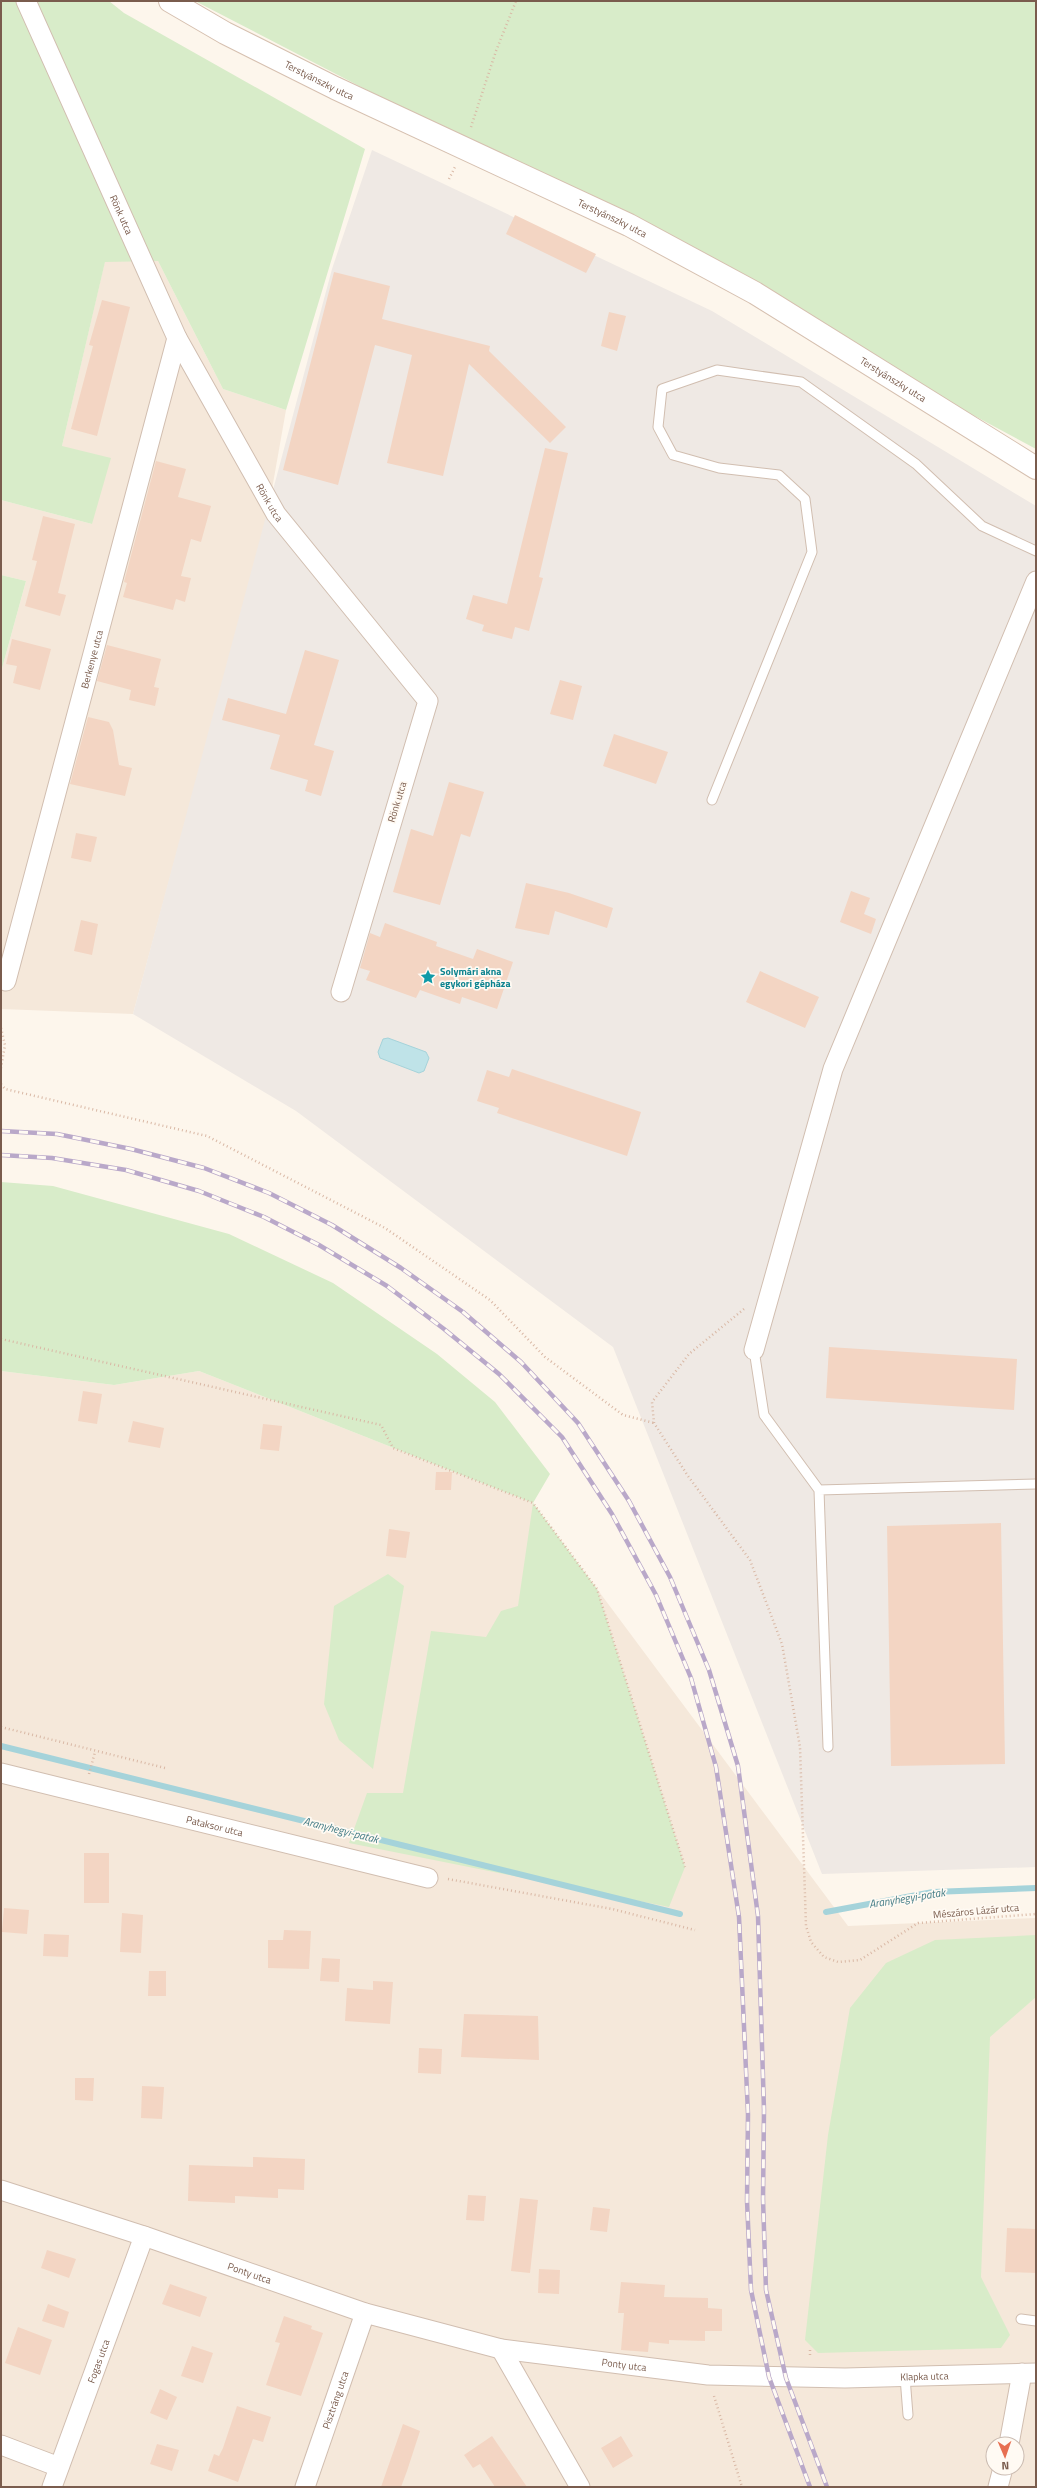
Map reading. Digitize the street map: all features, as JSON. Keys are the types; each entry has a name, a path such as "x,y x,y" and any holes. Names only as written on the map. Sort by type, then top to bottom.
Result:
{"main road":[{"name":"Terstyánszky utca","path":"170,1 225,33 301,71 629,225 755,293 1036,468"}],"street":[{"name":"Rönk utca","path":"26,1 177,338 276,514 428,701 341,992"},
{"name":"Berkenye utca","path":"6,981 177,338"},
{"path":"754,1350 833,1069 1036,581"},
{"name":"Pataksor utca","path":"1,1773 428,1878"},
{"name":"Ponty utca","path":"1,2190 144,2236 365,2313 501,2349 599,2363 708,2375 748,2377"},
{"name":"Fogas utca","path":"52,2487 144,2236"},
{"name":"Pisztráng utca","path":"305,2487 365,2313"},
{"path":"501,2349 580,2487"},
{"path":"1011,2436 1029,2373"},
{"name":"Klapka utca","path":"748,2377 905,2377 1029,2373"},
{"path":"1,2445 59,2466"},
{"path":"998,2487 1001,2476"}],"lane":[{"path":"712,800 812,552 805,499 779,475 719,468 673,455 658,426 662,389 717,370 802,382 916,464 982,526 1036,551"},
{"path":"754,1350 764,1415 819,1490 828,1747"},
{"path":"819,1490 1036,1484"},
{"path":"1021,2319 1036,2321"},
{"path":"905,2377 908,2415"}],"path":[{"path":"449,179 464,148 496,51 516,1"},
{"path":"1,1028 5,1045 1,1068"},
{"path":"1,1084 5,1089 207,1136 379,1225 490,1300 545,1357 623,1415 654,1423 652,1402 689,1354 772,1286"},
{"path":"1,1339 381,1425 393,1448 533,1503 597,1589 685,1867"},
{"name":"Mészáros Lázár utca","path":"654,1423 688,1476 750,1560 782,1644 800,1747 805,1911 806,1926 811,1942 824,1957 838,1962 860,1960 918,1923 1036,1914"},
{"path":"1,1727 95,1752 165,1768"},
{"path":"428,1878 459,1880 612,1910 696,1930"},
{"path":"708,2375 742,2487"}],"shaded area":[{"path":"372,150 712,311 1036,506 1036,1867 822,1874 613,1347 296,1111 133,1014 332,269"},
{"path":"105,261 158,261 223,389 286,410 266,523 133,1014 1,1009 1,672 26,581 1,575 1,500 92,524 62,446"},
{"path":"1,1371 114,1385 199,1371 533,1503 848,1926 1036,1918 1036,2487 1,2487"}],"green space":[{"path":"1,1 109,1 124,13 365,149 286,410 223,389 158,261 105,262 62,446 111,458 92,524 1,500"},
{"path":"195,1 1036,1 1036,449 388,101"},
{"path":"1,575 26,581 1,672"},
{"path":"1,1182 53,1186 229,1234 333,1283 437,1354 495,1402 550,1474 533,1503 199,1371 114,1385 1,1371"},
{"path":"533,1503 597,1589 685,1867 669,1907 349,1843 367,1793 403,1793 431,1631 486,1637 501,1611 518,1606"},
{"path":"388,1574 404,1586 373,1769 339,1740 324,1704 334,1606"},
{"path":"1036,1935 1036,1997 990,2037 981,2277 1010,2335 1001,2348 818,2353 805,2340 828,2135 850,2008 886,1963 935,1940"}],"water":[{"path":"388,1038 426,1052 429,1058 424,1071 419,1073 380,1058 378,1052 383,1039"}],"building":[{"path":"515,215 596,254 586,273 506,234"},
{"path":"334,272 390,286 382,319 490,346 489,351 566,427 550,443 469,364 443,476 387,463 412,355 375,345 338,485 283,470"},
{"path":"102,300 130,307 97,436 71,429 93,346 89,345"},
{"path":"609,312 626,316 617,351 601,346"},
{"path":"545,448 568,453 539,577 543,578 529,631 515,627 512,639 482,631 484,625 466,619 473,595 507,604"},
{"path":"156,461 186,469 178,497 211,506 201,542 191,539 181,576 191,578 185,602 176,599 173,610 123,597 127,583 124,582"},
{"path":"43,516 75,524 58,593 66,595 60,616 25,606 37,561 32,560"},
{"path":"12,639 51,649 40,690 13,683 17,666 6,664"},
{"path":"107,645 161,659 154,687 159,688 155,706 129,700 131,690 97,681"},
{"path":"305,650 339,660 314,745 334,751 321,796 305,791 308,780 270,769 280,735 222,720 228,698 286,714"},
{"path":"560,680 582,686 573,720 550,714"},
{"path":"88,717 109,722 113,730 119,765 132,768 125,796 70,784"},
{"path":"614,734 668,752 656,784 603,766"},
{"path":"449,782 484,792 470,837 461,834 440,905 393,892 411,829 433,836"},
{"path":"76,833 97,837 91,862 71,858"},
{"path":"526,883 569,893 613,908 607,928 555,911 549,935 515,928"},
{"path":"851,891 870,898 864,914 876,919 871,934 840,922"},
{"path":"81,920 98,924 92,955 74,951"},
{"path":"385,923 437,942 436,946 473,959 477,949 513,962 497,1009 462,997 460,1004 420,990 416,998 366,980 370,971 360,968 370,933 380,937"},
{"path":"760,971 819,997 805,1028 746,1002"},
{"path":"512,1069 641,1112 627,1156 497,1113 499,1108 477,1101 487,1070 509,1077"},
{"path":"829,1347 1017,1359 1014,1410 826,1398"},
{"path":"83,1391 102,1394 97,1424 78,1421"},
{"path":"133,1421 164,1428 160,1448 128,1442"},
{"path":"263,1424 282,1426 279,1451 260,1449"},
{"path":"436,1472 452,1472 451,1490 435,1490"},
{"path":"1001,1523 1005,1764 891,1766 887,1526"},
{"path":"389,1529 410,1532 406,1558 386,1556"},
{"path":"84,1853 109,1853 109,1903 84,1903"},
{"path":"4,1908 29,1910 27,1934 2,1932"},
{"path":"122,1913 143,1915 141,1953 120,1952"},
{"path":"284,1930 311,1931 309,1969 268,1968 268,1940 283,1940"},
{"path":"44,1934 69,1935 68,1957 43,1956"},
{"path":"322,1958 340,1959 339,1982 320,1981"},
{"path":"149,1971 166,1971 166,1996 148,1996"},
{"path":"373,1981 393,1982 390,2024 345,2021 347,1988 373,1990"},
{"path":"464,2014 538,2016 539,2060 461,2057"},
{"path":"419,2048 442,2049 441,2074 418,2073"},
{"path":"75,2078 94,2078 93,2101 75,2100"},
{"path":"142,2086 164,2087 162,2119 141,2118"},
{"path":"253,2157 305,2159 304,2190 278,2189 278,2198 235,2196 235,2203 188,2201 189,2165 253,2167"},
{"path":"468,2195 486,2196 484,2221 466,2220"},
{"path":"520,2198 538,2200 530,2273 511,2271"},
{"path":"593,2207 610,2209 607,2232 590,2230"},
{"path":"1007,2228 1036,2229 1036,2273 1005,2272"},
{"path":"47,2250 76,2259 69,2278 41,2268"},
{"path":"539,2269 560,2270 559,2294 538,2293"},
{"path":"621,2282 665,2285 664,2297 708,2298 708,2308 722,2309 722,2331 705,2331 705,2341 669,2340 669,2344 649,2342 648,2352 621,2350 624,2313 618,2313"},
{"path":"170,2284 207,2297 200,2317 162,2304"},
{"path":"48,2304 69,2312 64,2328 42,2321"},
{"path":"284,2316 312,2326 311,2329 323,2333 301,2396 266,2385 280,2343 275,2342"},
{"path":"18,2327 52,2340 40,2375 5,2363"},
{"path":"192,2346 213,2353 203,2383 181,2376"},
{"path":"160,2389 177,2397 167,2420 150,2413"},
{"path":"237,2406 271,2417 263,2442 253,2439 238,2482 208,2471 214,2454 219,2456 223,2448"},
{"path":"403,2424 420,2431 407,2471 401,2487 381,2487"},
{"path":"492,2436 527,2487 495,2487 480,2464 473,2468 464,2455"},
{"path":"621,2436 633,2456 613,2468 601,2448"},
{"path":"157,2444 179,2450 172,2471 150,2464"}],"waterway":[{"name":"Aranyhegyi-patak","path":"1,1746 680,1914"},
{"name":"Aranyhegyi-patak","path":"826,1912 933,1892 1036,1888"}],"railway":[{"path":"1,1131 57,1134 131,1149 204,1168 269,1193 332,1225 401,1268 463,1312 521,1362 578,1423 629,1501 670,1577 709,1670 738,1766 758,1916 764,2110 763,2199 766,2290 786,2378 827,2487"},
{"path":"1,1155 52,1158 126,1170 199,1191 264,1217 319,1245 387,1286 444,1329 499,1374 562,1437 612,1514 656,1595 691,1678 716,1767 739,1917 748,2114 747,2201 751,2290 769,2377 810,2487"}],"place":[{"name":"Solymári akna egykori gépháza","path":"428,977"}]}
